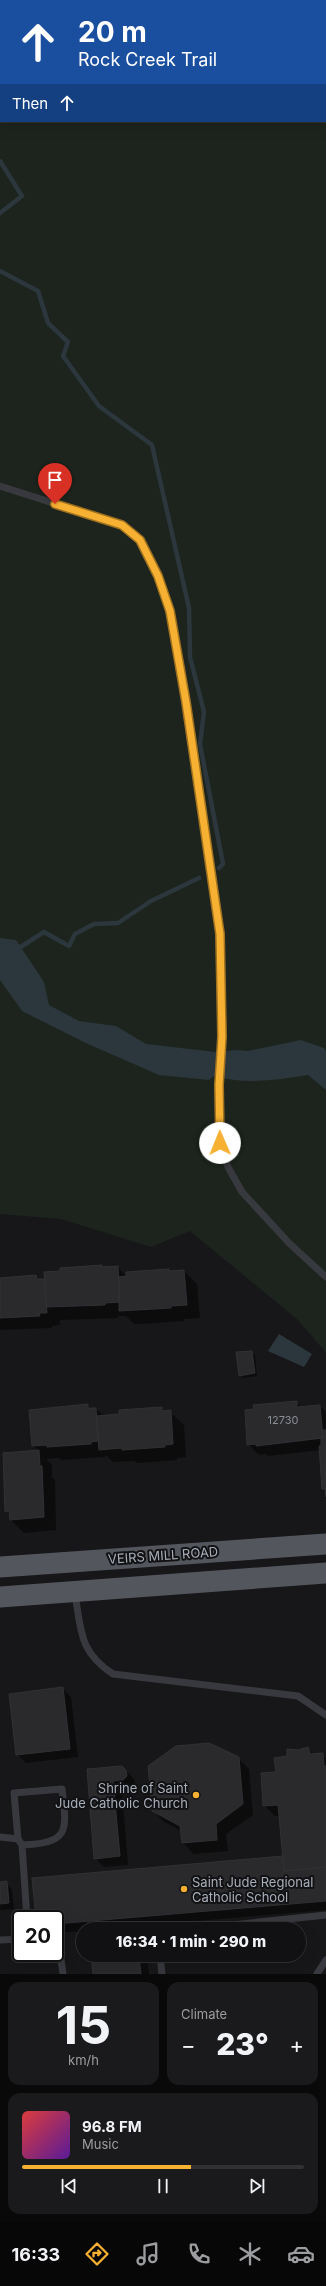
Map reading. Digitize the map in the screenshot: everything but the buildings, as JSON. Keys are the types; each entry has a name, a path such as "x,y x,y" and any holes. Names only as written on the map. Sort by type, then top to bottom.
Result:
{"main road":[{"name":"VEIRS MILL ROAD","path":"0,1567 326,1544"},
{"path":"0,1596 326,1573"}],"lane":[{"path":"0,486 122,525 140,540 158,576 170,611 206,852 215,896 220,934 222,1037 219,1083 220,1143 228,1168 242,1192 290,1244 326,1277"},
{"path":"75,1590 83,1641 98,1664 113,1674 298,1696 326,1715"},
{"path":"0,1837 20,1842 45,1844 56,1839 63,1830 66,1821 62,1789 14,1793 20,1842 26,1910"},
{"path":"260,1922 326,1915"},
{"path":"0,1940 12,1939"},
{"path":"317,1974 326,1960"},
{"path":"61,1962 63,1974"},
{"path":"161,1962 162,1974"}],"shaded area":[{"path":"0,122 326,122 326,1353 298,1320 190,1231 151,1247 61,1219 0,1214"},
{"path":"0,938 16,940 44,982 49,1005 79,1021 116,1026 146,1044 216,1052 236,1050 248,1051 301,1040 324,1048 326,1051 326,1090 308,1075 273,1080 249,1081 226,1079 214,1076 209,1080 159,1075 88,1044 22,1011 0,980"},
{"path":"279,1334 312,1354 304,1367 268,1351"}],"waterway":[{"path":"0,161 22,196 0,213"},
{"path":"0,271 38,291 48,323 68,342 63,356 99,406 152,445 189,608 190,657 204,712 200,744 223,864 219,868"},
{"path":"16,950 44,932 69,946 75,934 94,924 118,923 151,901 199,878"}],"place":[{"name":"Shrine of Saint Jude Catholic Church","path":"196,1795"},
{"name":"Saint Jude Regional Catholic School","path":"184,1889"}],"route":[{"path":"55,504 122,525 140,540 158,576 170,611 186,702 206,852 215,896 220,934 222,1049 219,1085 220,1143"}]}
